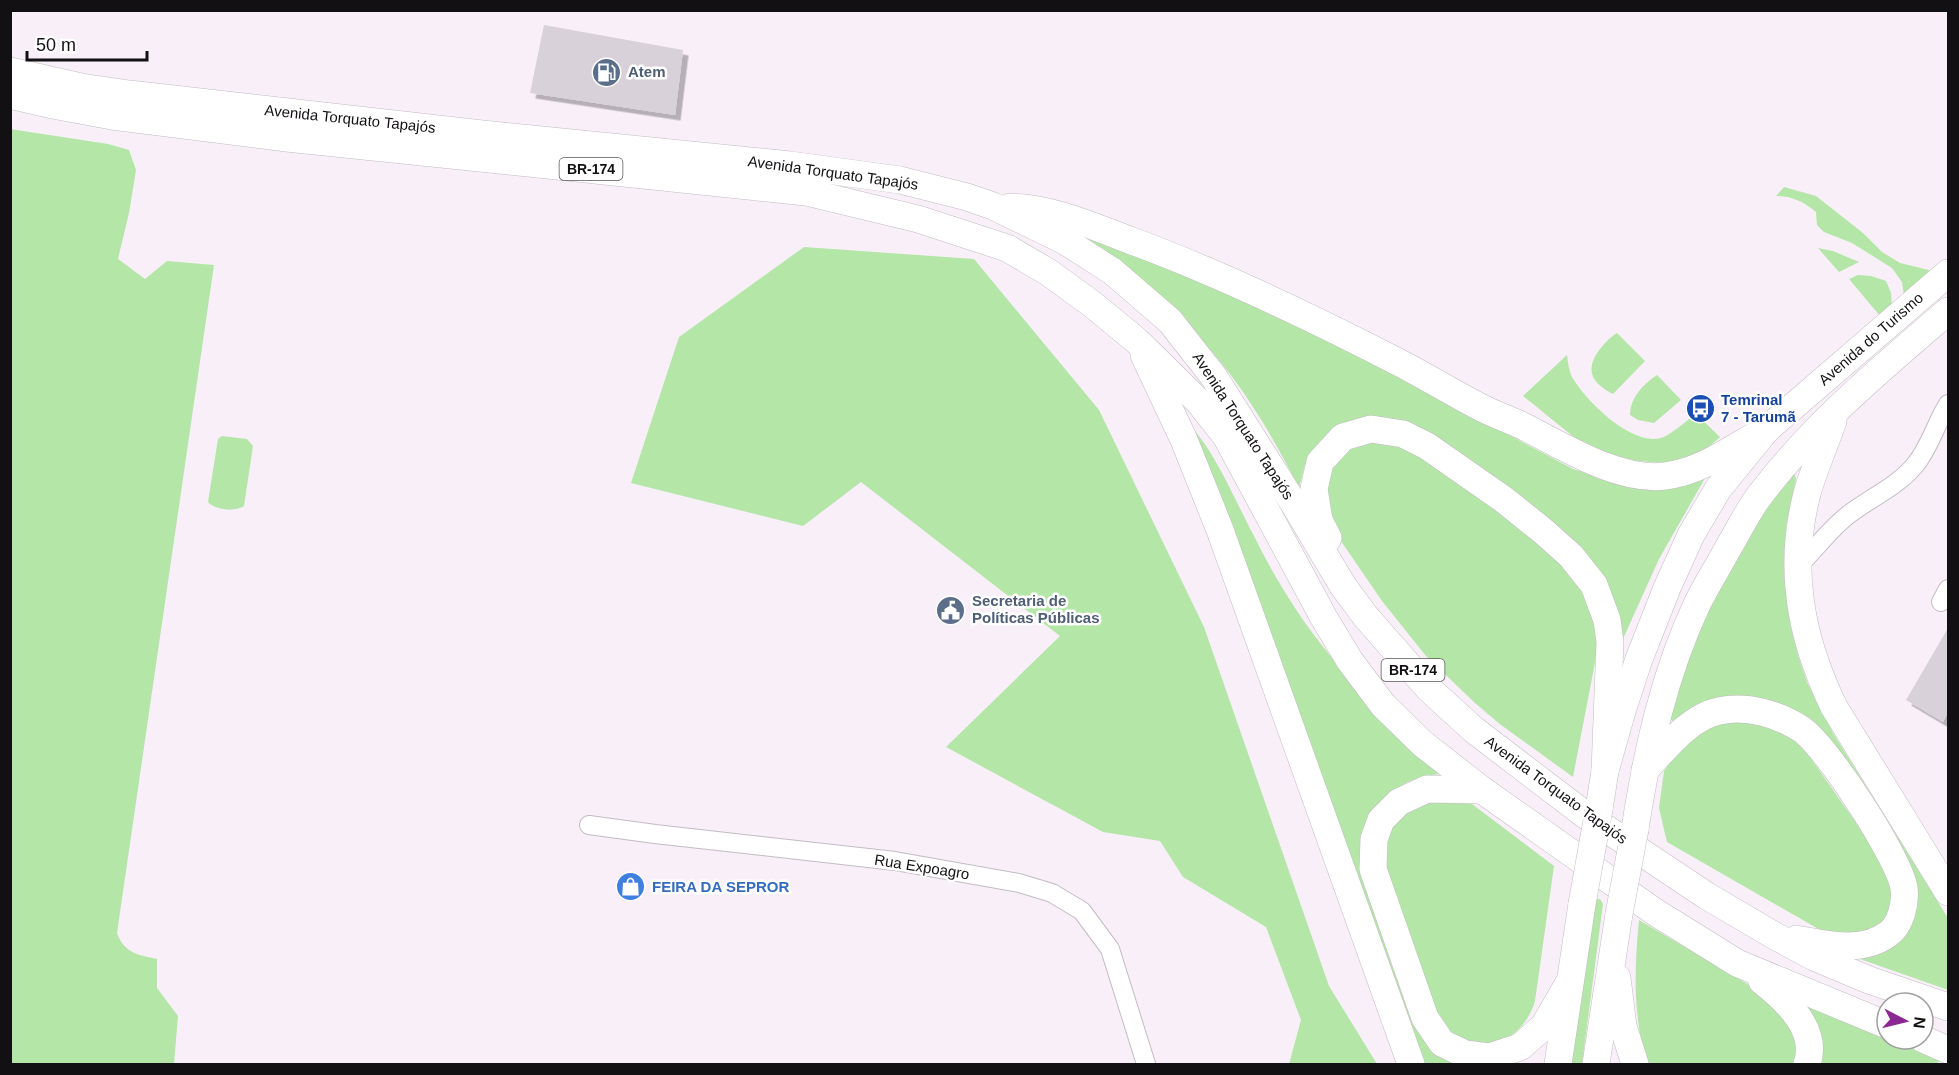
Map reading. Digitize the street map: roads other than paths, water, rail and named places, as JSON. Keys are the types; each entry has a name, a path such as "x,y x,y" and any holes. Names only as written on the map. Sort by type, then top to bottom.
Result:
{"highway":[{"name":"Avenida Torquato Tapajós","path":"10,71 81,87 129,94 482,134 790,165 878,177 933,189 993,206 1065,241 1112,271 1170,321 1214,377 1343,586 1366,617 1430,690 1474,730 1584,814 1707,896 1774,936 1814,957 1869,980 1948,1007"},
{"name":"Avenida Torquato Tapajós","path":"10,95 112,116 287,138 806,192 918,219 1006,248 1048,272 1137,341 1199,402 1226,436 1324,618 1350,661 1383,705 1423,744 1482,790 1655,912 1737,963 1875,1020"},
{"path":"993,206 1053,212 1167,254 1322,323 1481,408 1521,425 1566,449 1624,472 1664,476 1693,469 1715,460 1767,429"},
{"name":"Avenida do Turismo","path":"1767,429 1948,273"},
{"name":"Avenida do Turismo","path":"1596,1065 1612,946 1644,771 1656,720 1678,650 1699,601 1759,496 1796,453 1837,411 1948,311"},
{"path":"1137,341 1184,440 1220,530 1411,1065"},
{"path":"1837,411 1808,490 1800,531 1796,568 1802,614 1819,676 1834,707 1948,892"},
{"path":"1366,617 1319,520 1314,489 1320,462 1342,437 1371,429 1403,434 1427,446 1503,499 1571,556 1594,585 1607,620 1610,642 1605,771 1558,1065"},
{"path":"1605,771 1639,658 1686,546 1718,489 1767,429"},
{"path":"1644,771 1697,720 1718,711 1750,710 1777,716 1804,730 1824,753 1894,858 1904,889 1903,913 1890,933 1868,945 1844,946 1774,936"},
{"path":"1482,790 1427,789 1399,802 1381,820 1374,839 1373,869 1425,1018 1442,1043 1465,1054 1489,1057 1520,1047 1544,1026 1570,981"},
{"path":"1612,946 1623,1026 1635,1065"},
{"path":"1737,963 1779,994 1798,1016 1809,1038 1810,1058 1807,1065"}],"street":[{"path":"1796,568 1847,516 1905,475 1914,466 1923,456 1948,404"},
{"name":"Rua Expoagro","path":"590,825 895,861 1019,884 1052,893 1082,911 1110,949 1146,1065"}],"place":[{"name":"Atem","path":"607,72"},
{"name":"Temrinal 7 - Tarumã","path":"1700,409"},
{"name":"Secretaria de Políticas Públicas","path":"951,610"},
{"name":"FEIRA DA SEPROR","path":"631,887"}]}
